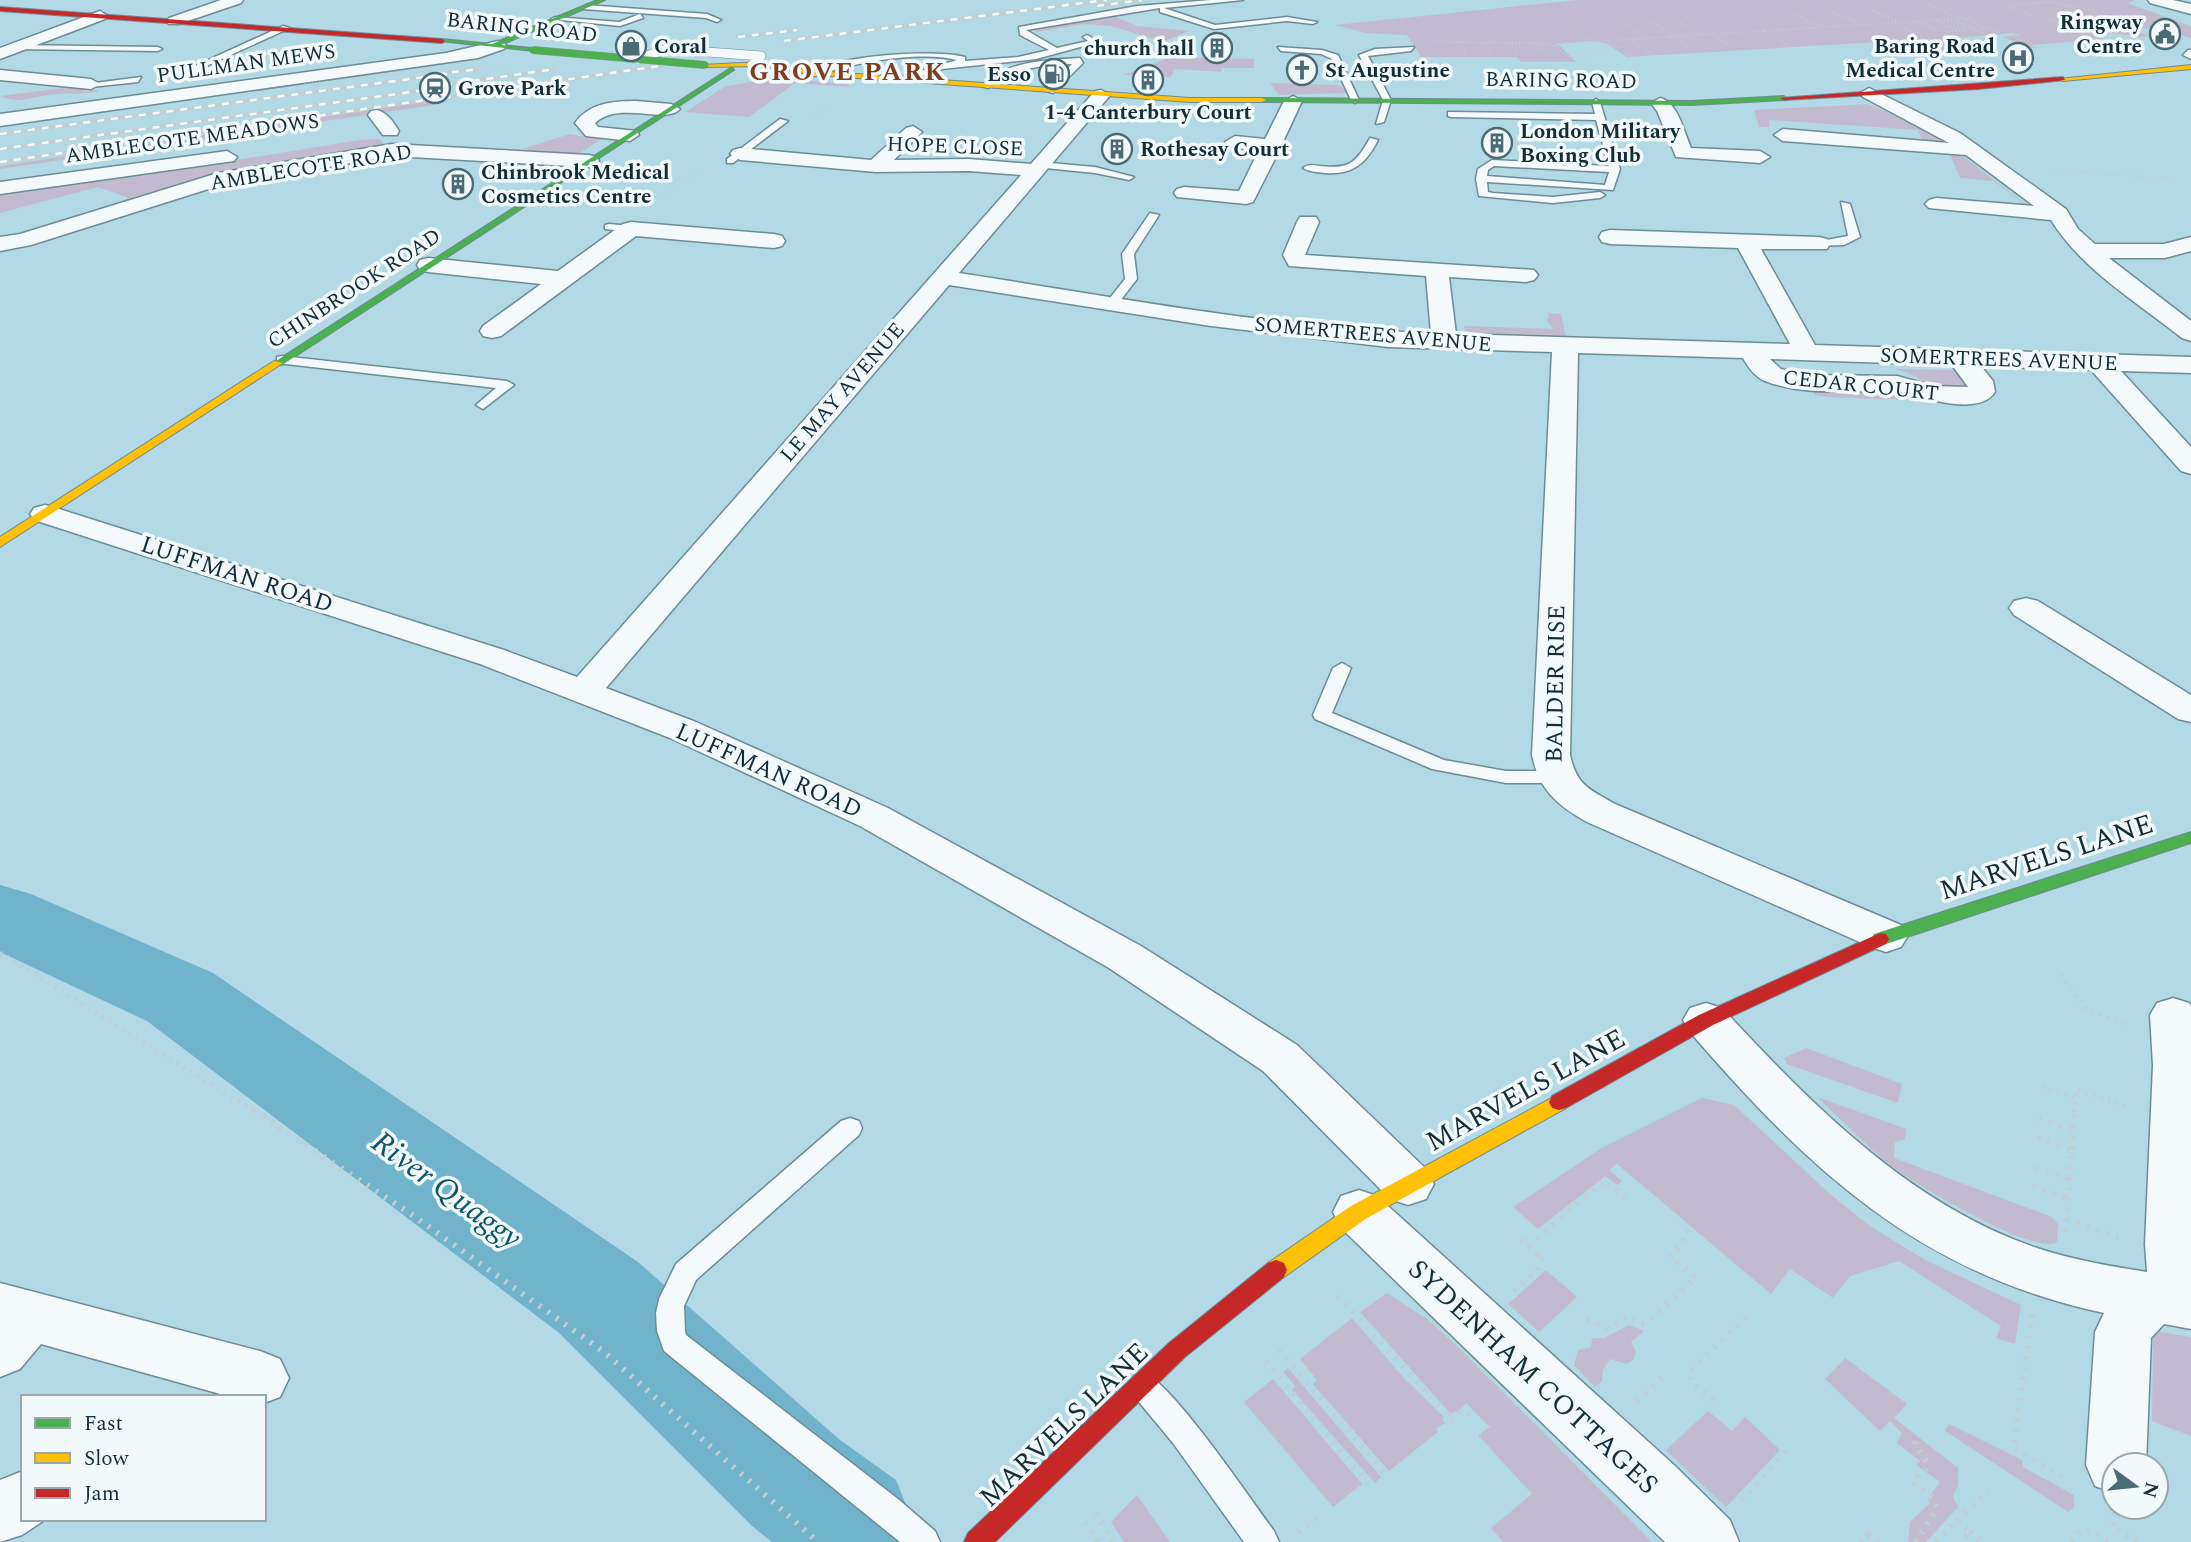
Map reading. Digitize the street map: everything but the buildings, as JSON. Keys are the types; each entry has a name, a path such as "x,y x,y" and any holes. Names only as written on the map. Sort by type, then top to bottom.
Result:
{"main road":[{"path":"496,46 594,3"},
{"name":"BARING ROAD","path":"0,9 496,46 807,75 816,73"},
{"name":"BARING ROAD","path":"705,65 752,65 816,73 901,78 917,83 1101,95 1293,101 1387,100 1598,109 1637,103 1730,102 2045,81 2191,67"},
{"name":"CHINBROOK ROAD","path":"0,543 732,69"},
{"name":"MARVELS LANE","path":"977,1542 1141,1382 1275,1270 1359,1212 1706,1020 1886,936 2191,837"}],"street":[{"path":"174,21 236,0"},
{"path":"2155,0 2191,9"},
{"name":"BARING ROAD","path":"83,15 118,4"},
{"path":"0,54 100,16"},
{"name":"PULLMAN MEWS","path":"0,120 446,58 478,53 496,46"},
{"path":"0,75 91,84"},
{"path":"1869,93 1914,115 2002,171 2058,214 2070,233 2089,251 2191,333"},
{"name":"LE MAY AVENUE","path":"584,691 1101,95"},
{"path":"1184,193 1246,198 1274,146 1293,101"},
{"path":"1660,103 1666,110 1683,153 1760,157"},
{"path":"630,135 593,132 584,123 597,113 615,108 671,109"},
{"name":"AMBLECOTE MEADOWS","path":"0,188 249,154 383,123 405,149"},
{"name":"HOPE CLOSE","path":"876,166 913,132"},
{"path":"1783,135 1973,151"},
{"path":"1235,142 1274,146"},
{"name":"AMBLECOTE ROAD","path":"0,244 23,240 218,179 405,149 589,161"},
{"name":"HOPE CLOSE","path":"735,157 876,166 969,165 1036,168"},
{"path":"1936,204 2058,214"},
{"path":"1308,222 1294,255 1297,261 1526,275"},
{"path":"492,331 563,279 620,228 774,241"},
{"path":"1610,237 1819,244"},
{"path":"1746,242 1807,354"},
{"path":"2089,251 2165,251 2191,244"},
{"path":"428,265 563,279"},
{"path":"1437,270 1443,330"},
{"name":"SOMERTREES AVENUE","path":"942,276 1112,303 1216,309 1302,331 1443,330 1565,346 2191,365"},
{"path":"1170,294 1216,309 1283,310"},
{"path":"1416,315 1443,330 1530,323"},
{"name":"BALDER RISE","path":"1565,346 1551,755 1554,776 1566,793 1601,813 1886,936"},
{"name":"CEDAR COURT","path":"1753,352 1760,365 1772,375 1805,383 1897,384 1933,394 1975,395 1982,392 1980,381 1961,359"},
{"path":"2098,362 2136,400 2191,465"},
{"name":"LUFFMAN ROAD","path":"45,514 419,632 584,691 683,730 874,817 1125,957 1280,1058 1409,1184"},
{"path":"2026,608 2191,711"},
{"path":"2172,1300 2175,1282 2172,1244 2184,1067 2173,1015"},
{"path":"1706,1020 1789,1110 1832,1151 1941,1231 2022,1268 2087,1285 2172,1300"},
{"name":"SYDENHAM COTTAGES","path":"1359,1212 1653,1486 1720,1527"},
{"path":"2093,1473 2123,1332 2135,1314 2172,1300"},
{"path":"10,1325 260,1378 227,1395"},
{"path":"0,1513 21,1502"}],"lane":[{"path":"1054,51 1052,47 1023,33 1023,29 1148,7 1239,0"},
{"path":"594,3 707,16 717,20"},
{"path":"1148,7 1209,26 1287,19 1313,22"},
{"path":"555,19 620,24 640,16"},
{"path":"190,70 286,29"},
{"path":"901,78 958,64 981,64 1095,42 1087,37"},
{"path":"16,47 158,49"},
{"path":"638,60 652,52 667,49 761,56 752,65"},
{"path":"1281,49 1322,52 1335,57 1354,100"},
{"path":"1379,122 1387,100 1363,55 1375,51 1411,49"},
{"path":"816,73 832,66 928,54 955,55 962,59 958,64"},
{"path":"985,86 997,74 1046,62 1080,61 1050,91"},
{"path":"91,84 138,79"},
{"path":"1451,114 1598,109 1615,169 1609,188 1598,197 1504,197 1483,194 1483,169 1492,163 1615,169"},
{"name":"HOPE CLOSE","path":"735,157 783,121"},
{"path":"1308,168 1340,170 1357,166 1366,157 1373,140"},
{"path":"1036,168 1095,170 1129,177"},
{"path":"1481,179 1609,188"},
{"path":"1819,244 1843,242 1854,237 1845,204"},
{"path":"1112,303 1132,279 1128,254 1154,215"},
{"path":"282,360 507,385 482,405"},
{"path":"1342,668 1322,715 1439,765 1506,777 1554,776"},
{"path":"850,1128 687,1272 673,1296 667,1317 674,1342 924,1542"},
{"path":"1141,1382 1183,1433 1263,1542"}],"path":[{"path":"2093,33 2116,30 2092,10 2082,6 2050,2 2011,5 2015,11 2119,41 2125,42"},
{"path":"1928,5 1999,33"},
{"path":"1872,10 1900,22"},
{"path":"1829,11 1860,25"},
{"path":"1791,13 1821,27"},
{"path":"1671,18 1702,34"},
{"path":"1437,48 1434,42 1558,43 1970,18"},
{"path":"1955,19 1967,24 1964,25"},
{"path":"1651,20 1674,36"},
{"path":"1935,20 1959,31"},
{"path":"1918,21 1942,32 1967,30 1945,20"},
{"path":"1623,23 1646,38"},
{"path":"1891,23 1921,36"},
{"path":"1958,26 1964,25 1983,33"},
{"path":"1567,26 1590,41"},
{"path":"1763,31 1790,46"},
{"path":"2093,33 2165,39 2137,31 2140,31"},
{"path":"1711,34 1730,46"},
{"path":"1670,36 1691,49"},
{"path":"1682,36 1702,46"},
{"path":"2011,36 2045,48"},
{"path":"1962,42 1987,41 1975,37 1954,39 1999,59"},
{"path":"1629,38 1653,55"},
{"path":"2119,41 2139,38"},
{"path":"1605,40 1630,56"},
{"path":"1461,42 1465,53"},
{"path":"1485,42 1492,54"},
{"path":"1509,43 1517,53"},
{"path":"1535,43 1543,52"},
{"path":"1545,43 1556,46 1567,56 1580,58"},
{"path":"1608,51 1577,53 1637,103"},
{"path":"275,94 306,84 474,66 510,68"},
{"path":"807,121 834,101"},
{"path":"92,120 97,142 118,139"},
{"path":"657,202 704,167"},
{"path":"2002,171 2062,170 2175,179"},
{"path":"0,953 220,1089 408,1212 604,1352 818,1542"},
{"path":"2061,975 2087,1008 2122,1024"},
{"path":"2042,1087 2075,1098"},
{"path":"2065,1243 2076,1090 2139,1111"},
{"path":"2039,1119 2073,1131"},
{"path":"2038,1137 2072,1150"},
{"path":"2036,1168 2070,1179"},
{"path":"1529,1246 1604,1180 1628,1200"},
{"path":"2033,1186 2068,1199"},
{"path":"2067,1219 2128,1241"},
{"path":"1587,1319 1609,1329 1629,1316 1642,1324 1650,1320 1696,1277 1695,1273 1670,1257 1689,1233 1688,1229"},
{"path":"1507,1297 1537,1271 1544,1256 1521,1239"},
{"path":"1338,1296 1451,1419 1463,1410 1470,1415"},
{"path":"2034,1300 2013,1448 2093,1473"},
{"path":"1714,1400 1691,1382 1689,1371 1747,1315"},
{"path":"1279,1350 1385,1474"},
{"path":"1266,1361 1370,1486"},
{"path":"1628,1409 1667,1373"},
{"path":"1915,1542 1937,1509 1934,1499 1914,1483 1913,1479 1926,1469 1928,1463 1915,1448 1913,1439 1916,1434"},
{"path":"1720,1527 1787,1450"},
{"path":"1936,1542 1989,1491"},
{"path":"1298,1539 1295,1535 1315,1519 1308,1512"},
{"path":"1095,1513 1114,1542"},
{"path":"1957,1520 1967,1536 1981,1542"},
{"path":"2114,1521 2113,1529 2141,1542"},
{"path":"1085,1522 1097,1542"},
{"path":"1860,1542 1866,1531 1878,1542"},
{"path":"2071,1542 2081,1531 2091,1531 2108,1542"}],"shaded area":[{"path":"1576,0 2132,0 2135,1 2127,3 2191,26 2191,38 2154,27 2132,30 2150,36 2113,33 2099,35 2103,38 2099,39 2079,37 2112,47 2083,41 2029,45 2034,48 2002,37 2020,35 2013,33 1952,38 1982,52 1938,52 1913,43 1934,42 1929,39 1627,57 1607,44 1594,41 1558,44 1576,62 1521,62 1517,57 1421,57 1407,35 1365,33 1335,25"},
{"path":"1116,17 1137,26 1189,31 1163,42 1111,26 1085,24 1036,32 1035,30 1080,20"},
{"path":"1171,57 1254,59 1254,68 1222,68 1221,72 1175,69 1171,77 1123,75"},
{"path":"778,78 847,84 850,87 795,83 749,117 685,112 726,86"},
{"path":"1270,83 1339,85 1348,93 1279,95"},
{"path":"64,84 93,86 81,92 98,92 50,94 21,100 0,96 65,88"},
{"path":"430,101 434,105 0,169 0,166"},
{"path":"1867,104 1914,123 1947,144 1923,142 1918,130 1769,120 1769,127 1759,127 1754,110"},
{"path":"592,133 610,134 575,156 522,149 570,134 585,137"},
{"path":"380,139 383,144 377,147 224,172 129,198 98,187 0,213 0,192"},
{"path":"1950,155 1964,157 2029,207 1986,205 2025,205 1994,181 1960,178"},
{"path":"1548,313 1561,314 1566,337 1470,333 1464,326 1553,329 1546,319 1549,318"},
{"path":"1896,369 1956,370 1972,387 1932,389 1917,377"},
{"path":"1817,389 1898,393 1916,400 1826,397 1814,395"},
{"path":"1806,1048 1902,1084 1898,1103 1787,1064 1784,1058"},
{"path":"1817,1097 1907,1129 1905,1139 1895,1142 1894,1158 2052,1217 2058,1224 2057,1242 2045,1244 2026,1239 1975,1217 1925,1188 1883,1159"},
{"path":"1702,1098 1734,1105 1831,1195 1870,1226 1925,1260 2021,1305 2015,1344 1996,1338 2001,1326 1899,1261 1850,1276 1833,1298 1790,1269 1771,1294 1617,1164 1609,1170 1622,1181 1618,1185 1605,1176 1538,1229 1513,1207 1600,1149"},
{"path":"1546,1270 1577,1297 1539,1332 1508,1304"},
{"path":"1387,1293 1427,1319 1460,1349 1652,1542 1503,1542 1491,1528 1532,1494 1478,1435 1490,1427 1466,1403 1459,1411 1450,1413 1360,1312"},
{"path":"1352,1318 1403,1377 1444,1417 1442,1419 1445,1423 1436,1429 1438,1432 1389,1471 1313,1384 1317,1380 1300,1359"},
{"path":"1629,1325 1644,1331 1631,1342 1636,1352 1633,1360 1627,1364 1610,1359 1603,1370 1602,1381 1595,1387 1574,1365 1578,1350 1591,1347 1592,1338 1604,1338"},
{"path":"2156,1331 2191,1337 2191,1436 2152,1421 2153,1338"},
{"path":"1845,1358 1907,1404 1894,1418 1958,1468 1958,1485 1953,1497 1958,1507 1926,1542 1908,1542 1910,1522 1930,1503 1927,1500 1940,1482 1916,1465 1920,1461 1897,1443 1902,1433 1890,1421 1880,1431 1825,1379"},
{"path":"1288,1368 1381,1477 1375,1483 1292,1390 1295,1386 1283,1372"},
{"path":"1273,1379 1362,1484 1333,1507 1244,1402"},
{"path":"1708,1411 1732,1431 1745,1417 1780,1450 1726,1507 1666,1450"},
{"path":"1949,1424 2022,1460 2023,1467 2074,1495 2074,1507 2068,1512 1945,1431"},
{"path":"1137,1495 1170,1542 1124,1542 1111,1522"}],"waterway":[{"name":"River Quaggy","path":"0,916 180,997 598,1297 796,1483 851,1525"}],"railway":[{"path":"784,41 1107,0"},
{"path":"1097,6 1142,0"},
{"path":"738,37 797,30"},
{"path":"0,162 660,66"},
{"path":"438,74 480,69"},
{"path":"431,87 556,69"},
{"path":"0,134 447,74"},
{"path":"0,149 440,88"}],"traffic: fast":[{"path":"493,46 602,0"},
{"path":"442,41 533,50"},
{"path":"533,50 705,65"},
{"path":"278,363 732,69"},
{"path":"1262,100 1692,103 1784,98"},
{"path":"1880,939 2191,837"}],"traffic: slow":[{"path":"705,65 760,64 815,73 1190,100 1262,100"},
{"path":"2063,79 2191,67"},
{"path":"0,543 278,363"},
{"path":"1276,1270 1359,1212 1559,1102"}],"traffic: jam":[{"path":"0,9 442,41"},
{"path":"1784,98 1978,87 2063,79"},
{"path":"1559,1102 1706,1020 1880,939"},
{"path":"977,1542 1177,1350 1276,1270"}],"place":[{"name":"Ringway Centre","path":"2165,34"},
{"name":"Coral","path":"631,46"},
{"name":"church hall","path":"1217,48"},
{"name":"Baring Road Medical Centre","path":"2018,58"},
{"name":"St Augustine","path":"1302,70"},
{"name":"Esso","path":"1054,74"},
{"name":"1-4 Canterbury Court","path":"1148,80"},
{"name":"Grove Park","path":"435,88"},
{"name":"London Military Boxing Club","path":"1497,143"},
{"name":"Rothesay Court","path":"1117,149"},
{"name":"Chinbrook Medical Cosmetics Centre","path":"458,184"}],"district":[{"name":"GROVE PARK","path":"848,71"}]}
